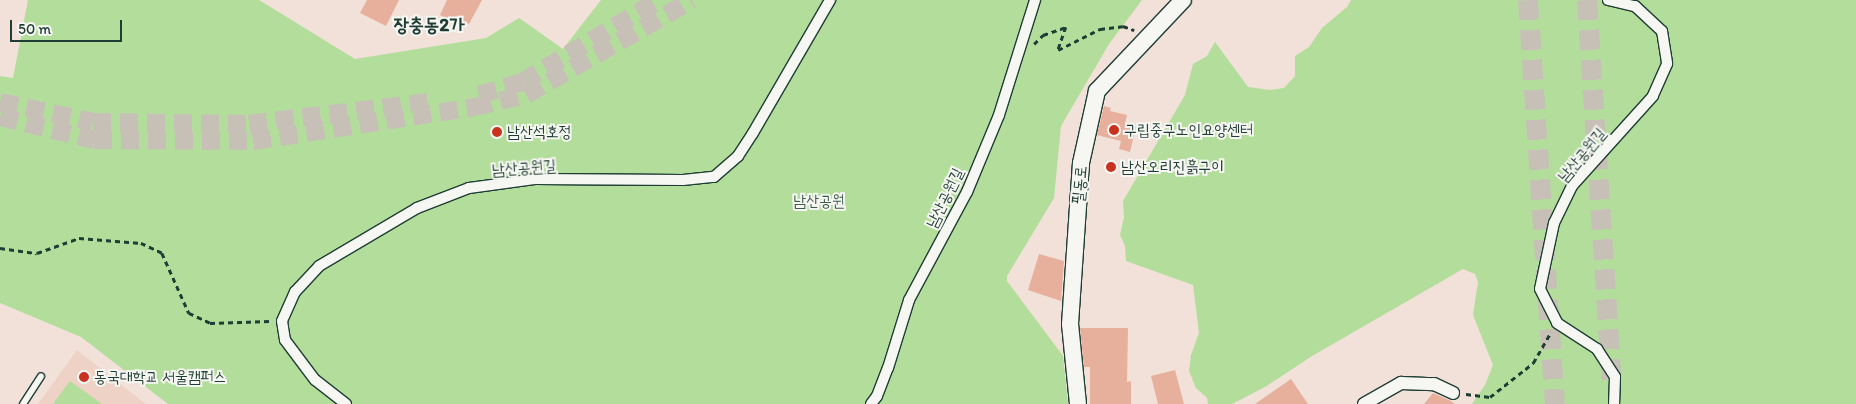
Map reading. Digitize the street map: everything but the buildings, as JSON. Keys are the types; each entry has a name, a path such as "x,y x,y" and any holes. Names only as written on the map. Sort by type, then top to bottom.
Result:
{"street":[{"name":"남산공원길","path":"282,321 295,292 319,266 417,208 469,188 536,180 683,180 714,177 738,156 830,0"},
{"name":"남산공원길","path":"870,404 877,396 888,368 909,300 967,192 999,115 1035,0"},
{"name":"필동로","path":"1078,404 1070,324 1081,163 1097,91 1183,0"},
{"name":"남산공원길","path":"1557,323 1540,289 1554,223 1572,186 1653,96 1668,64 1662,31 1634,6 1608,0"},
{"path":"282,321 285,340 315,380 346,404"},
{"path":"1557,323 1596,348 1615,377 1614,404"},
{"path":"1364,404 1401,383 1434,384 1453,393"}],"lane":[{"path":"23,404 41,376"}],"path":[{"path":"1016,60 1044,35 1066,27 1058,50 1100,29 1124,26 1150,34"},
{"path":"0,248 36,253 79,238 141,243 162,254 189,313 210,323 282,321"},
{"path":"1453,393 1490,397 1533,363 1557,323"}],"shaded area":[{"name":"동국대학교 서울캠퍼스","path":"77,350 146,404 38,404"}],"green space":[{"name":"남산공원","path":"28,0 259,0 355,59 486,38 519,18 563,49 601,0 1142,0 1109,44 1061,126 1054,198 1007,276 1007,281 1063,356 1068,404 168,404 81,337 0,303 0,76 13,78"},
{"path":"1351,0 1856,0 1856,404 1472,404 1485,385 1493,365 1473,315 1478,282 1475,274 1463,269 1312,356 1265,387 1232,404 1208,404 1207,398 1196,388 1189,371 1191,355 1199,333 1193,285 1126,261 1125,246 1120,235 1124,217 1123,201 1185,95 1193,64 1207,56 1215,42 1248,87 1270,90 1284,88 1295,76 1295,56 1309,47 1322,28 1347,7"},
{"path":"70,381 102,404 53,404"}],"tunnel":[{"path":"479,95 522,82 659,0"},
{"path":"0,117 94,140 253,141 474,107 526,95 692,0"},
{"path":"1528,0 1555,404"},
{"path":"1587,0 1612,387"},
{"path":"0,102 93,122 249,124 428,102"}],"place":[{"name":"구립중구노인요양센터","path":"1114,130"},
{"name":"남산석호정","path":"497,132"},
{"name":"남산오리진흙구이","path":"1111,167"},
{"name":"동국대학교 서울캠퍼스","path":"84,377"}],"district":[{"name":"장충동2가","path":"429,25"}]}
